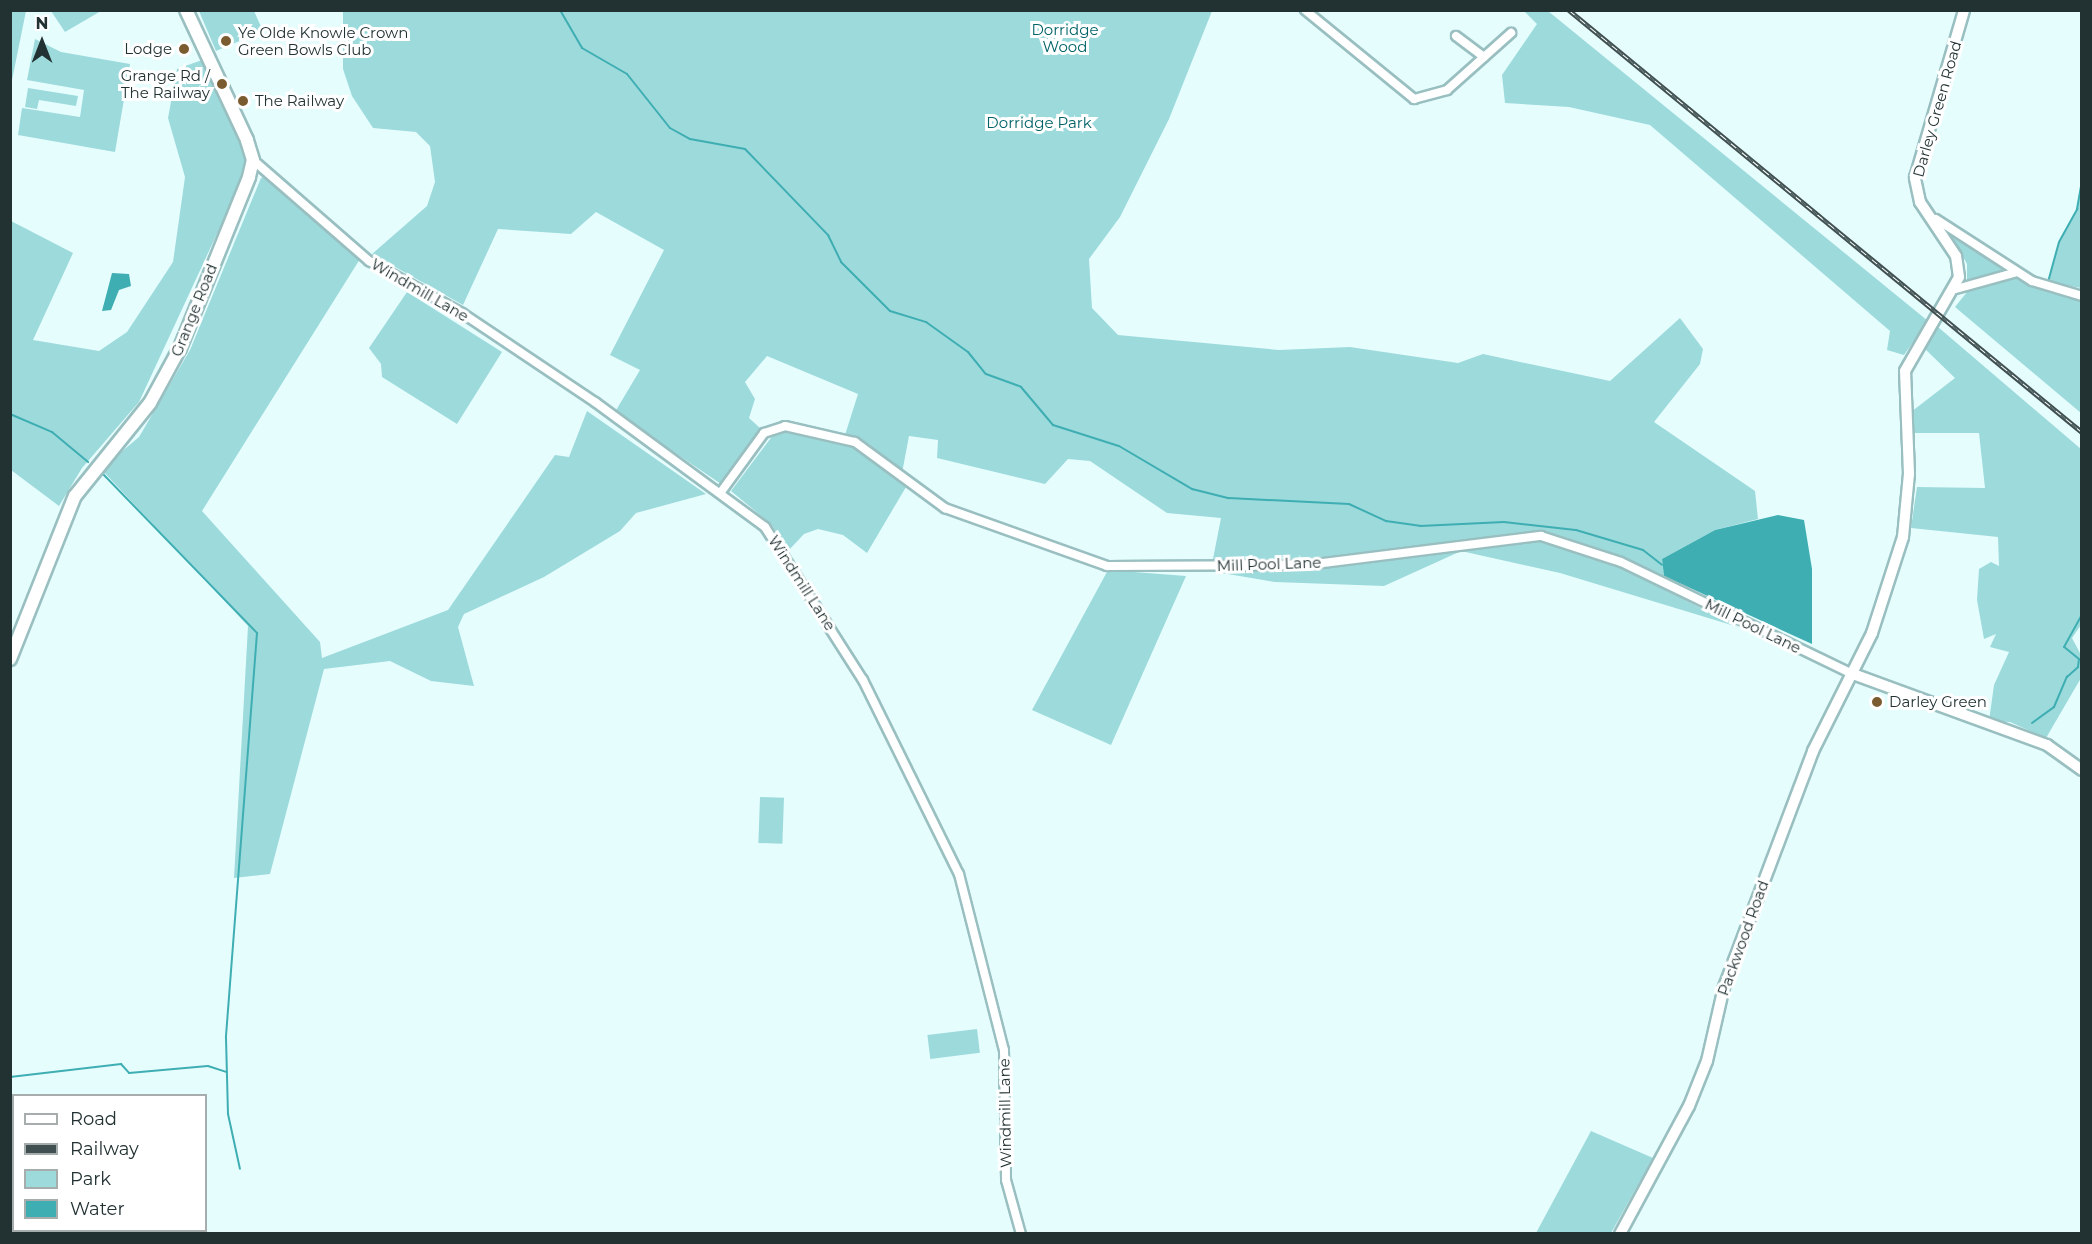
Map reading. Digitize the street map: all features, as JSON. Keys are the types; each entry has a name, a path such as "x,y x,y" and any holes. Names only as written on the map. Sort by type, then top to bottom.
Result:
{"main road":[{"path":"186,10 253,160"},
{"name":"Grange Road","path":"10,659 75,496 150,403 180,348 253,160"}],"street":[{"path":"1305,10 1378,73 1414,99 1430,97 1447,90 1511,33"},
{"name":"Darley Green Road","path":"1956,289 1956,256 1936,219 1920,202 1915,178 1964,10"},
{"path":"1456,36 1484,57"},
{"name":"Windmill Lane","path":"253,160 369,261 462,313 721,492 765,527 813,595 908,763 959,874 1004,1050 1006,1180 1021,1233"},
{"path":"1936,219 2017,272 2082,296"},
{"path":"2017,272 1956,289 1906,364 1909,474 1903,537 1852,674 2047,746 2082,770"},
{"name":"Mill Pool Lane","path":"721,492 764,433 785,426 855,442 945,507 1107,566 1307,565 1541,536 1620,562 1852,674"},
{"name":"Packwood Road","path":"1620,1233 1689,1106 1707,1061 1724,987 1798,789 1852,674"}],"green space":[{"path":"51,10 101,11 65,32"},
{"path":"10,11 26,11 11,85"},
{"name":"Ye Olde Knowle Crown Green Bowls Club","path":"199,11 254,11 263,31 216,51"},
{"path":"343,11 1212,11 1169,119 1120,217 1089,259 1092,308 1118,335 1279,350 1350,347 1458,363 1483,354 1610,381 1680,318 1703,349 1700,364 1654,422 1755,491 1758,519 1715,530 1662,559 1664,576 1548,532 1307,563 1212,564 1221,518 1167,513 1090,461 1068,459 1045,484 937,458 938,440 909,436 902,473 869,444 845,435 858,394 767,356 745,382 755,399 749,418 760,428 721,484 615,412 640,370 610,355 664,250 596,212 571,234 498,229 463,305 372,254 427,206 435,182 430,146 416,132 373,128 352,96 343,69"},
{"path":"1524,11 1548,11 1928,321 1904,355 1887,350 1890,331 1650,125 1569,107 1505,103 1502,75 1537,24"},
{"path":"35,39 61,52 130,64 115,152 18,135 22,108 80,117 84,90 27,80"},
{"path":"202,60 239,133 247,158 241,182 139,402 82,468 59,506 11,470 11,221 73,253 33,340 99,351 127,332 173,262 185,177 168,118 177,69"},
{"path":"28,88 78,96 76,106 39,100 37,109 25,107"},
{"path":"267,175 360,259 202,511 320,642 322,658 448,610 555,455 569,457 587,411 706,494 636,513 620,531 544,577 464,614 458,627 474,686 431,681 390,661 324,669 270,874 234,878 248,626 101,469 139,437 190,350 261,178"},
{"path":"2081,180 2081,288 2048,282 2059,242 2077,209"},
{"path":"1953,238 1999,261 2020,280 2081,299 2081,413 1955,307 1967,292 1967,264"},
{"path":"407,292 502,352 457,424 382,377 381,364 369,348"},
{"path":"1938,327 2081,449 2081,625 2072,638 2081,655 2081,678 2046,738 2010,722 1989,721 1994,685 2009,652 1990,647 1996,634 1984,639 1977,600 1979,569 1991,562 1999,566 1998,537 1911,528 1917,487 1985,488 1979,433 1914,433 1911,412 1955,378 1925,349"},
{"path":"788,430 855,446 906,487 867,553 843,535 818,529 804,534 789,550 771,524 731,491 776,431"},
{"path":"1540,541 1616,565 1738,627 1560,573 1461,551"},
{"path":"1459,552 1384,586 1275,582 1210,571 1306,570"},
{"path":"1108,570 1186,576 1111,745 1032,710"},
{"path":"760,797 784,798 782,844 758,843"},
{"path":"977,1029 980,1053 930,1059 927,1035"},
{"path":"1591,1131 1653,1158 1611,1233 1536,1233"}],"water":[{"path":"112,273 129,274 131,286 119,290 111,310 102,311"},
{"path":"1778,515 1804,520 1812,569 1812,644 1664,576 1662,559 1715,530"}],"waterway":[{"path":"560,10 582,48 627,74 670,128 690,139 745,149 828,235 841,262 890,311 926,322 968,352 986,374 1021,387 1053,425 1119,446 1192,489 1229,498 1349,504 1386,521 1420,526 1504,522 1576,530 1643,550 1662,565"},
{"path":"2048,282 2059,242 2077,209 2082,180"},
{"path":"10,414 52,432 88,462"},
{"path":"102,473 257,633 226,1038 228,1114 240,1169"},
{"path":"2032,723 2054,707 2067,677 2078,667 2079,659 2064,647 2082,614"},
{"path":"10,1077 121,1064 129,1073 208,1066 226,1072"}],"railway":[{"path":"1569,10 2082,432"}],"place":[{"name":"Ye Olde Knowle Crown Green Bowls Club","path":"226,41"},
{"name":"Lodge","path":"184,49"},
{"name":"Grange Rd / The Railway","path":"222,84"},
{"name":"The Railway","path":"243,101"},
{"name":"Darley Green","path":"1877,702"}],"park label":[{"name":"Dorridge Wood","path":"1065,38"},
{"name":"Dorridge Park","path":"1039,123"}]}
